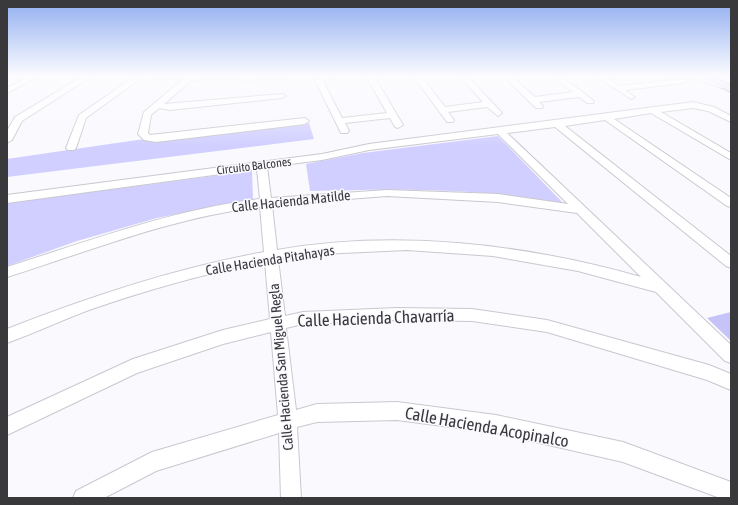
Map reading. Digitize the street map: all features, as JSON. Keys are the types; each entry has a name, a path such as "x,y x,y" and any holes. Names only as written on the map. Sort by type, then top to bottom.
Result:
{"street":[{"path":"7,140 18,119 50,100"},
{"path":"71,148 82,117 107,100"},
{"path":"163,100 147,114 142,134 147,138 305,121"},
{"path":"157,105 170,107 246,100"},
{"path":"329,100 344,131"},
{"path":"384,100 398,125"},
{"path":"434,100 450,120"},
{"path":"485,100 498,113"},
{"path":"534,100 540,106"},
{"path":"442,110 489,104"},
{"name":"Circuito Balcones","path":"7,199 322,157 369,147 557,124 693,105 702,106 731,119"},
{"path":"653,111 731,157"},
{"path":"340,121 393,115"},
{"path":"606,117 731,202"},
{"path":"557,124 731,263"},
{"path":"500,131 583,210 660,288 731,356"},
{"name":"Calle Hacienda San Miguel Regla","path":"262,165 288,421 292,498"},
{"name":"Calle Hacienda Matilde","path":"7,272 144,229 227,207 265,202 386,193 436,194 498,198 583,210"},
{"name":"Calle Hacienda Pitahayas","path":"7,336 56,316 121,293 191,273 272,256 321,249 396,246 466,249 523,256 587,268 622,276 660,288"},
{"name":"Calle Hacienda Chavarría","path":"7,426 133,367 223,337 303,318 397,314 472,315 547,326 709,373 731,382"},
{"name":"Calle Hacienda Acopinalco","path":"83,498 152,462 288,421 317,413 397,411 496,424 623,452 731,492"}],"shaded area":[{"path":"309,123 314,139 7,177 7,159 137,140"},
{"path":"498,136 564,204 532,198 437,190 310,191 306,164 363,153"},
{"path":"252,171 253,199 157,218 77,241 7,266 7,203"},
{"path":"731,312 731,341 707,318"}]}
